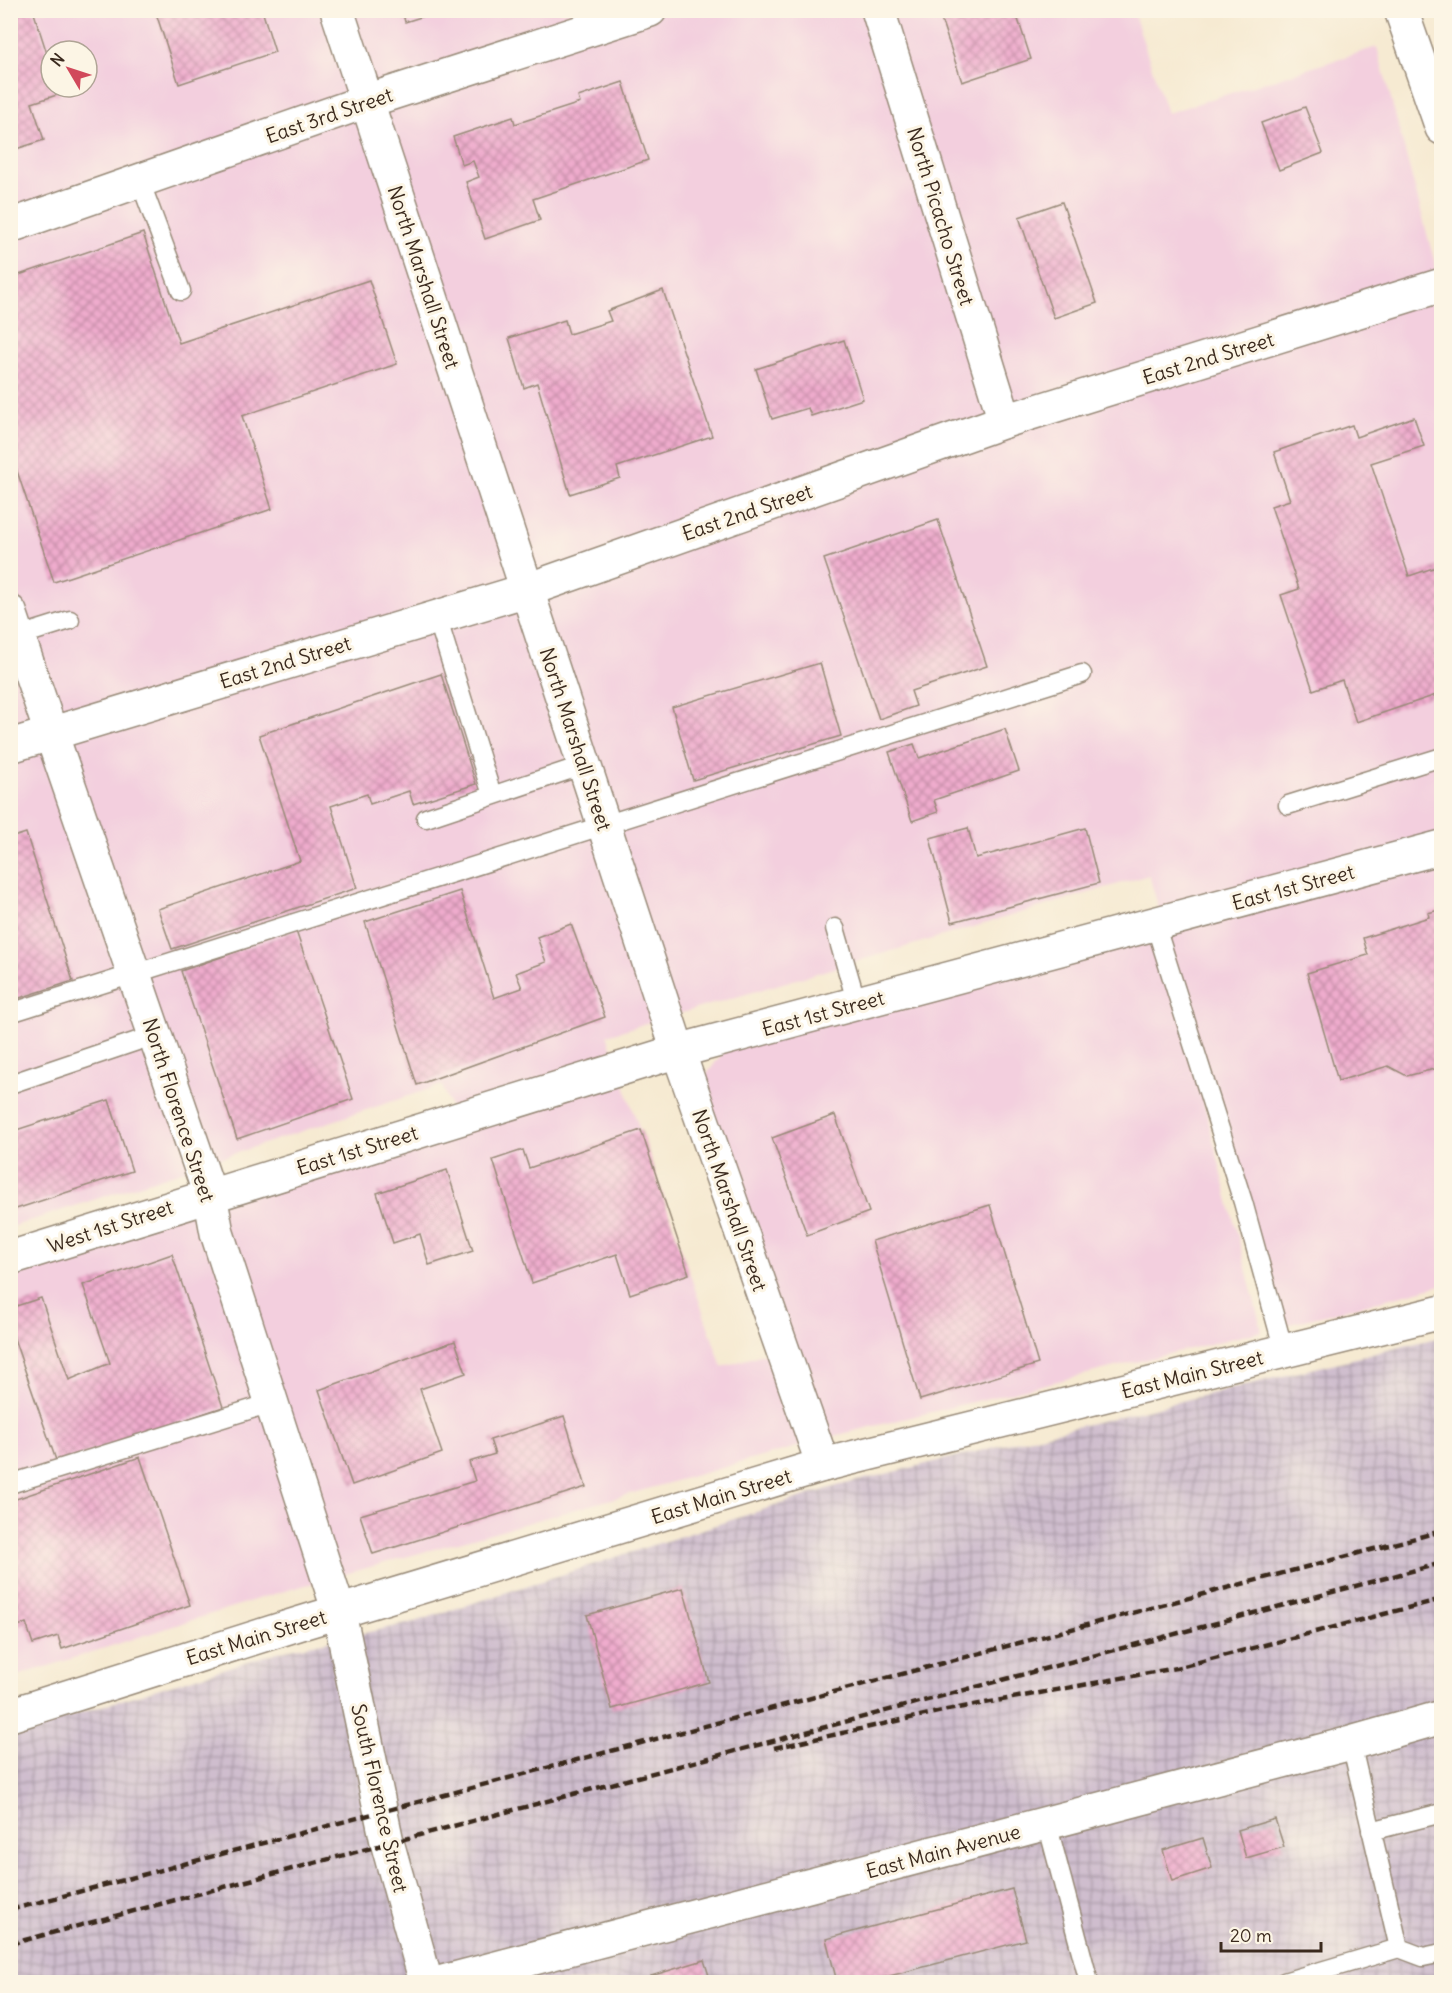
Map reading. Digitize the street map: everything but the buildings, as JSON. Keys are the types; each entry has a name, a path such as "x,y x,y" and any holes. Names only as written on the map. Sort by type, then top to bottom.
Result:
{"street":[{"name":"North Marshall Street","path":"337,10 678,1051 823,1465"},
{"name":"East 3rd Street","path":"10,226 367,101 650,10"},
{"name":"North Picacho Street","path":"878,10 1005,421"},
{"path":"1401,10 1442,128"},
{"name":"East 2nd Street","path":"10,746 527,590 1005,421 1442,285"},
{"name":"North Florence Street","path":"15,624 210,1194 217,1233 339,1612"},
{"name":"East 1st Street","path":"210,1194 678,1051 1442,847"},
{"name":"West 1st Street","path":"10,1258 210,1194"},
{"name":"East Main Street","path":"10,1715 823,1465 1442,1312"},
{"name":"South Florence Street","path":"339,1612 387,1842 426,1983"},
{"name":"East Main Avenue","path":"443,1983 1442,1717"}],"lane":[{"path":"140,181 181,291"},
{"path":"436,617 492,795"},
{"path":"15,624 70,620"},
{"path":"10,1013 1082,674"},
{"path":"1288,805 1442,757"},
{"path":"426,818 584,765"},
{"path":"1155,924 1240,1191 1284,1351"},
{"path":"835,928 857,1004"},
{"path":"10,1084 155,1035"},
{"path":"10,1484 272,1403"},
{"path":"1351,1743 1399,1948"},
{"path":"1371,1831 1442,1814"},
{"path":"1047,1823 1089,1983"},
{"path":"1284,1983 1399,1948 1423,1957 1442,1953"}],"shaded area":[{"path":"11,11 1133,11 1167,113 1377,47 1441,286 1441,1285 1282,1326 1149,875 607,1035 722,1367 782,1348 693,1093 735,1036 1158,923 1262,1331 846,1433 267,1596 11,1678 11,1258 455,1119 442,1085 11,1227"},
{"path":"1441,1337 1441,1982 11,1982 11,1734 281,1651 411,1623 837,1486"}],"railway":[{"path":"10,1910 1442,1531"},
{"path":"10,1944 1442,1563"},
{"path":"774,1748 947,1710 1176,1668 1442,1599"}]}
